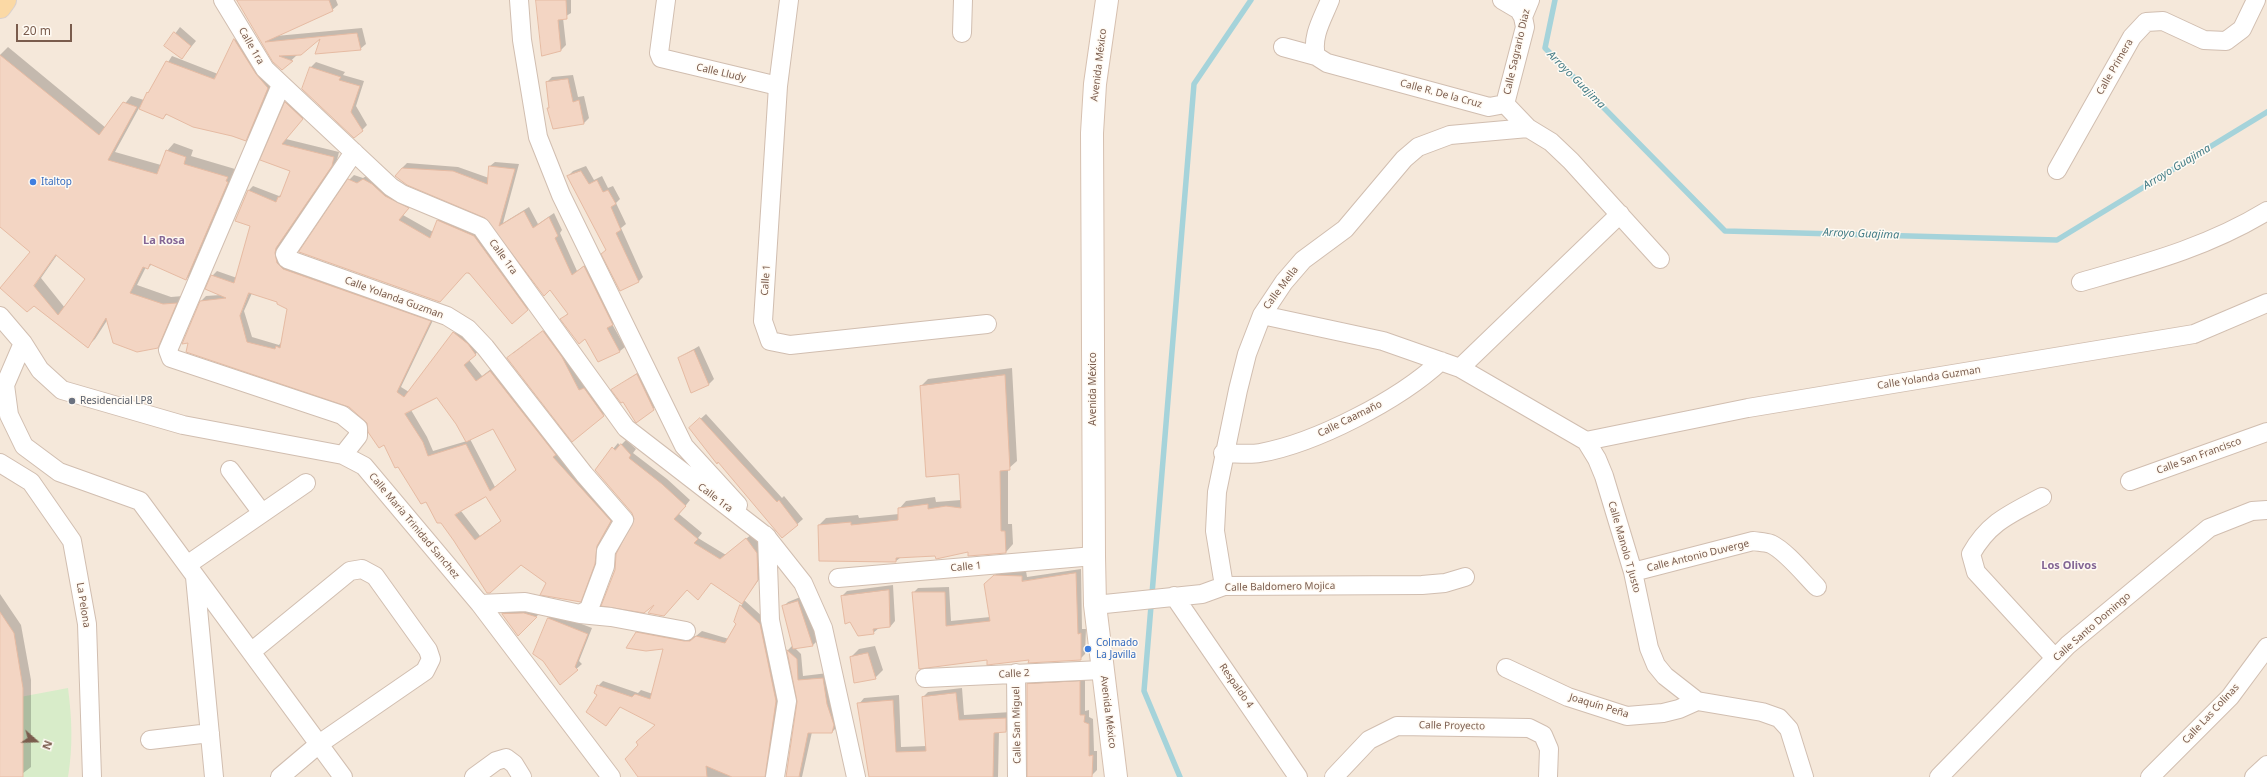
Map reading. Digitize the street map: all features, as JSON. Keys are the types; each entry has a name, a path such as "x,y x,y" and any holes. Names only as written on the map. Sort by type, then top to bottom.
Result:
{"main road":[{"path":"0,7 5,0"}],"street":[{"name":"Calle 1ra","path":"223,0 259,62 281,85 396,191 481,227 626,428 767,537"},
{"path":"519,0 522,40 538,137 561,194 684,446 767,537 803,583 823,628 856,777"},
{"name":"Calle Lludy","path":"666,0 659,53 661,58 778,86"},
{"name":"Calle 1","path":"789,0 778,86 763,321 770,341 790,345 987,324"},
{"path":"962,33 963,0"},
{"name":"Avenida México","path":"1107,0 1095,84 1092,133 1094,556 1095,605 1116,777"},
{"path":"1316,56 1313,46 1316,33 1330,0"},
{"path":"1502,0 1519,10 1523,17"},
{"name":"Calle Sagrario Diaz","path":"1505,104 1525,27 1523,17 1530,0"},
{"name":"Calle Primera","path":"2056,170 2132,37 2146,22 2163,21 2204,40 2226,41 2242,29 2256,0"},
{"name":"Calle R. De la Cruz","path":"1284,47 1316,56 1327,63 1489,107 1505,104"},
{"path":"281,85 168,350 172,358 342,415 358,428 358,436 343,455"},
{"path":"1505,104 1528,128 1551,142 1620,214 1660,259"},
{"name":"Calle Mella","path":"1224,586 1215,531 1217,492 1224,453 1247,354 1262,315 1284,282 1303,260 1345,229 1375,196 1404,158 1418,147 1450,135 1528,128"},
{"name":"Calle Yolanda Guzman","path":"354,152 285,254 285,257 446,316 468,329 485,347 584,474 624,520 606,551 605,566 589,609 580,614"},
{"path":"2081,282 2177,255 2243,226 2267,211"},
{"path":"1460,368 1620,214"},
{"name":"Calle Yolanda Guzman","path":"1586,441 1748,408 2194,334 2267,303"},
{"name":"Calle Manolo T Justo","path":"1262,315 1383,341 1460,368 1586,441 1597,459 1604,476 1633,572 1649,648 1656,665 1665,676 1697,701 1762,712 1779,718 1789,729 1804,777"},
{"name":"Calle Maria Trinidad Sanchez","path":"0,316 23,343 40,370 62,390 183,425 343,455 364,466 480,604 611,777"},
{"path":"23,343 5,385 10,416 24,446 59,472 140,501 343,777"},
{"name":"Calle Caamaño","path":"1224,453 1260,453 1322,434 1386,401 1441,361"},
{"name":"Calle San Francisco","path":"2130,481 2267,432"},
{"name":"La Pelona","path":"0,463 31,482 72,541 87,624 92,777"},
{"path":"230,470 262,513"},
{"path":"191,571 262,513 306,483"},
{"path":"2042,497 2003,518 1981,536 1971,554 1976,572 2056,658"},
{"name":"Calle Santo Domingo","path":"1939,777 2068,645 2209,528 2252,511 2267,510"},
{"path":"767,537 770,620 787,701 775,777"},
{"name":"Calle Antonio Duverge","path":"1633,572 1753,542 1763,542 1772,544 1817,587"},
{"name":"Calle 1","path":"838,578 1094,556"},
{"path":"251,652 350,571 362,569 375,576 428,650 431,659 425,670 319,744 280,777"},
{"path":"191,571 214,777"},
{"name":"Calle Baldomero Mojica","path":"1095,605 1202,594 1224,586 1422,585 1444,583 1465,577"},
{"name":"Respaldo 4","path":"1174,596 1298,777"},
{"path":"480,604 525,602 580,614 611,617 686,631"},
{"name":"Calle Las Colinas","path":"2150,777 2230,697 2267,647"},
{"name":"Joaquín Peña","path":"1506,668 1568,696 1627,716 1663,713 1679,709 1697,701"},
{"name":"Calle 2","path":"925,678 1102,670"},
{"name":"Calle San Miguel","path":"1016,673 1017,777"},
{"name":"Calle Proyecto","path":"1334,777 1369,740 1397,726 1530,728 1543,735 1549,749 1548,777"},
{"path":"150,740 210,733"},
{"path":"474,777 496,761 506,758 514,764 522,777"},
{"path":"2254,777 2267,765"}],"shaded area":[{"path":"0,0 2267,0 2267,777 0,777"}],"green space":[{"path":"68,688 71,754 68,777 0,777 20,697"}],"building":[{"path":"237,0 329,0 333,11 265,42 357,33 361,50 315,54 320,39 301,55 279,56 293,61 282,70 273,62"},
{"path":"536,0 566,0 567,19 558,20 561,51 542,56"},
{"path":"174,32 191,46 182,59 164,46"},
{"path":"234,39 256,74 268,88 246,141 232,136 193,127 166,114 163,119 139,109 147,92 148,93 166,61 214,79"},
{"path":"0,55 99,135 123,102 137,107 108,160 157,174 166,150 186,157 184,164 228,177 226,181 228,182 186,280 150,264 148,269 143,267 130,293 163,304 177,303 158,348 137,352 113,343 106,318 88,348 34,306 27,312 0,288 30,252 0,227","holes":["56,255 85,279 58,315 34,286"]},
{"path":"310,67 341,77 339,80 360,86 351,112 363,131 354,138 302,89"},
{"path":"568,79 573,102 579,100 584,124 553,129 547,108 549,108 546,82"},
{"path":"285,102 303,119 282,144 334,157 332,166 276,248 275,253 277,263 283,269 431,321 397,392 404,397 453,332 468,344 476,355 464,365 476,381 490,371 556,455 553,457 611,521 597,546 595,564 581,602 540,595 546,583 521,565 490,593 487,593 454,541 441,523 437,523 426,502 421,504 398,467 395,468 384,445 379,448 368,432 367,423 349,407 186,352 188,343 182,344 200,301 226,298 205,289 211,275 234,283 250,226 235,221 248,190 276,202 278,197 280,197 290,171 260,160","holes":["249,293 277,302 277,304 287,309 280,348 276,346 275,349 247,342 240,316","437,398 456,424 466,442 493,429 516,470 490,491 466,444 428,456 423,442 405,414","486,497 501,521 475,540 455,515"]},
{"path":"489,166 515,169 499,226 524,211 533,228 549,217 558,236 555,238 572,275 584,266 613,325 607,328 620,352 598,362 585,339 579,344 560,319 568,314 550,290 544,296 485,218 407,185 395,176 402,168 453,171 487,184"},
{"path":"581,171 589,184 597,180 603,192 608,190 616,204 611,207 621,230 616,233 639,282 620,291 601,254 606,250 567,176"},
{"path":"348,179 357,183 363,179 372,184 385,196 409,208 399,220 430,238 437,220 474,236 528,310 512,324 469,273 466,273 440,302 299,252"},
{"path":"543,331 562,357 579,390 584,388 604,416 572,442 507,358"},
{"path":"694,350 709,385 691,393 678,358"},
{"path":"637,374 654,410 636,423 623,402 621,403 611,390"},
{"path":"1005,375 1010,470 1000,471 1001,531 1005,531 1006,553 968,556 968,552 936,559 935,556 896,558 896,562 819,561 818,525 851,522 851,525 898,520 898,508 928,504 928,509 946,506 961,508 959,474 926,477 920,386"},
{"path":"700,418 777,502 779,500 798,525 782,538 718,462 717,464 689,428"},
{"path":"621,444 631,455 629,458 662,484 686,506 674,519 698,539 694,543 720,559 746,538 757,553 758,580 742,604 711,583 698,600 687,590 664,616 648,613 654,605 644,613 601,606 615,570 616,554 634,519 632,513 595,470 612,447 615,450"},
{"path":"1076,573 1078,634 1081,633 1081,660 1028,663 1029,660 987,665 987,660 919,669 912,592 945,592 946,626 990,621 984,584 994,575 1022,576 1022,581"},
{"path":"889,590 890,627 873,629 874,634 858,636 850,622 845,624 841,596"},
{"path":"798,601 813,646 793,649 782,606"},
{"path":"740,605 760,624 776,701 765,777 732,777 706,766 707,777 638,777 625,759 638,745 636,742 655,725 620,707 606,726 586,712 597,695 594,693 597,685 632,697 635,694 650,699 663,649 646,651 626,648 636,632 684,641 690,641 696,636 725,643 736,624 734,622"},
{"path":"0,612 14,633 23,688 23,777 0,777"},
{"path":"524,613 537,617 518,636 502,614"},
{"path":"548,618 588,634 575,667 578,670 560,685 543,661 533,654"},
{"path":"787,650 797,659 798,680 823,678 827,704 834,725 832,733 808,733 799,777 786,777 797,702"},
{"path":"868,653 876,679 854,683 850,657"},
{"path":"1080,681 1080,715 1085,715 1084,722 1089,724 1089,756 1093,755 1092,777 1027,777 1027,684"},
{"path":"956,693 959,720 1006,718 1006,732 994,733 993,777 869,777 857,703 893,700 896,752 926,751 922,697"}],"waterway":[{"path":"1180,777 1144,691 1194,84 1251,0"},
{"name":"Arroyo Guajima","path":"1555,0 1545,48 1725,231 2057,240 2267,112"}],"place":[{"name":"Italtop","path":"33,182"},
{"name":"Residencial LP8","path":"72,401"},
{"name":"Colmado La Javilla","path":"1088,649"}],"district":[{"name":"La Rosa","path":"164,241"},
{"name":"Los Olivos","path":"2069,566"}]}
